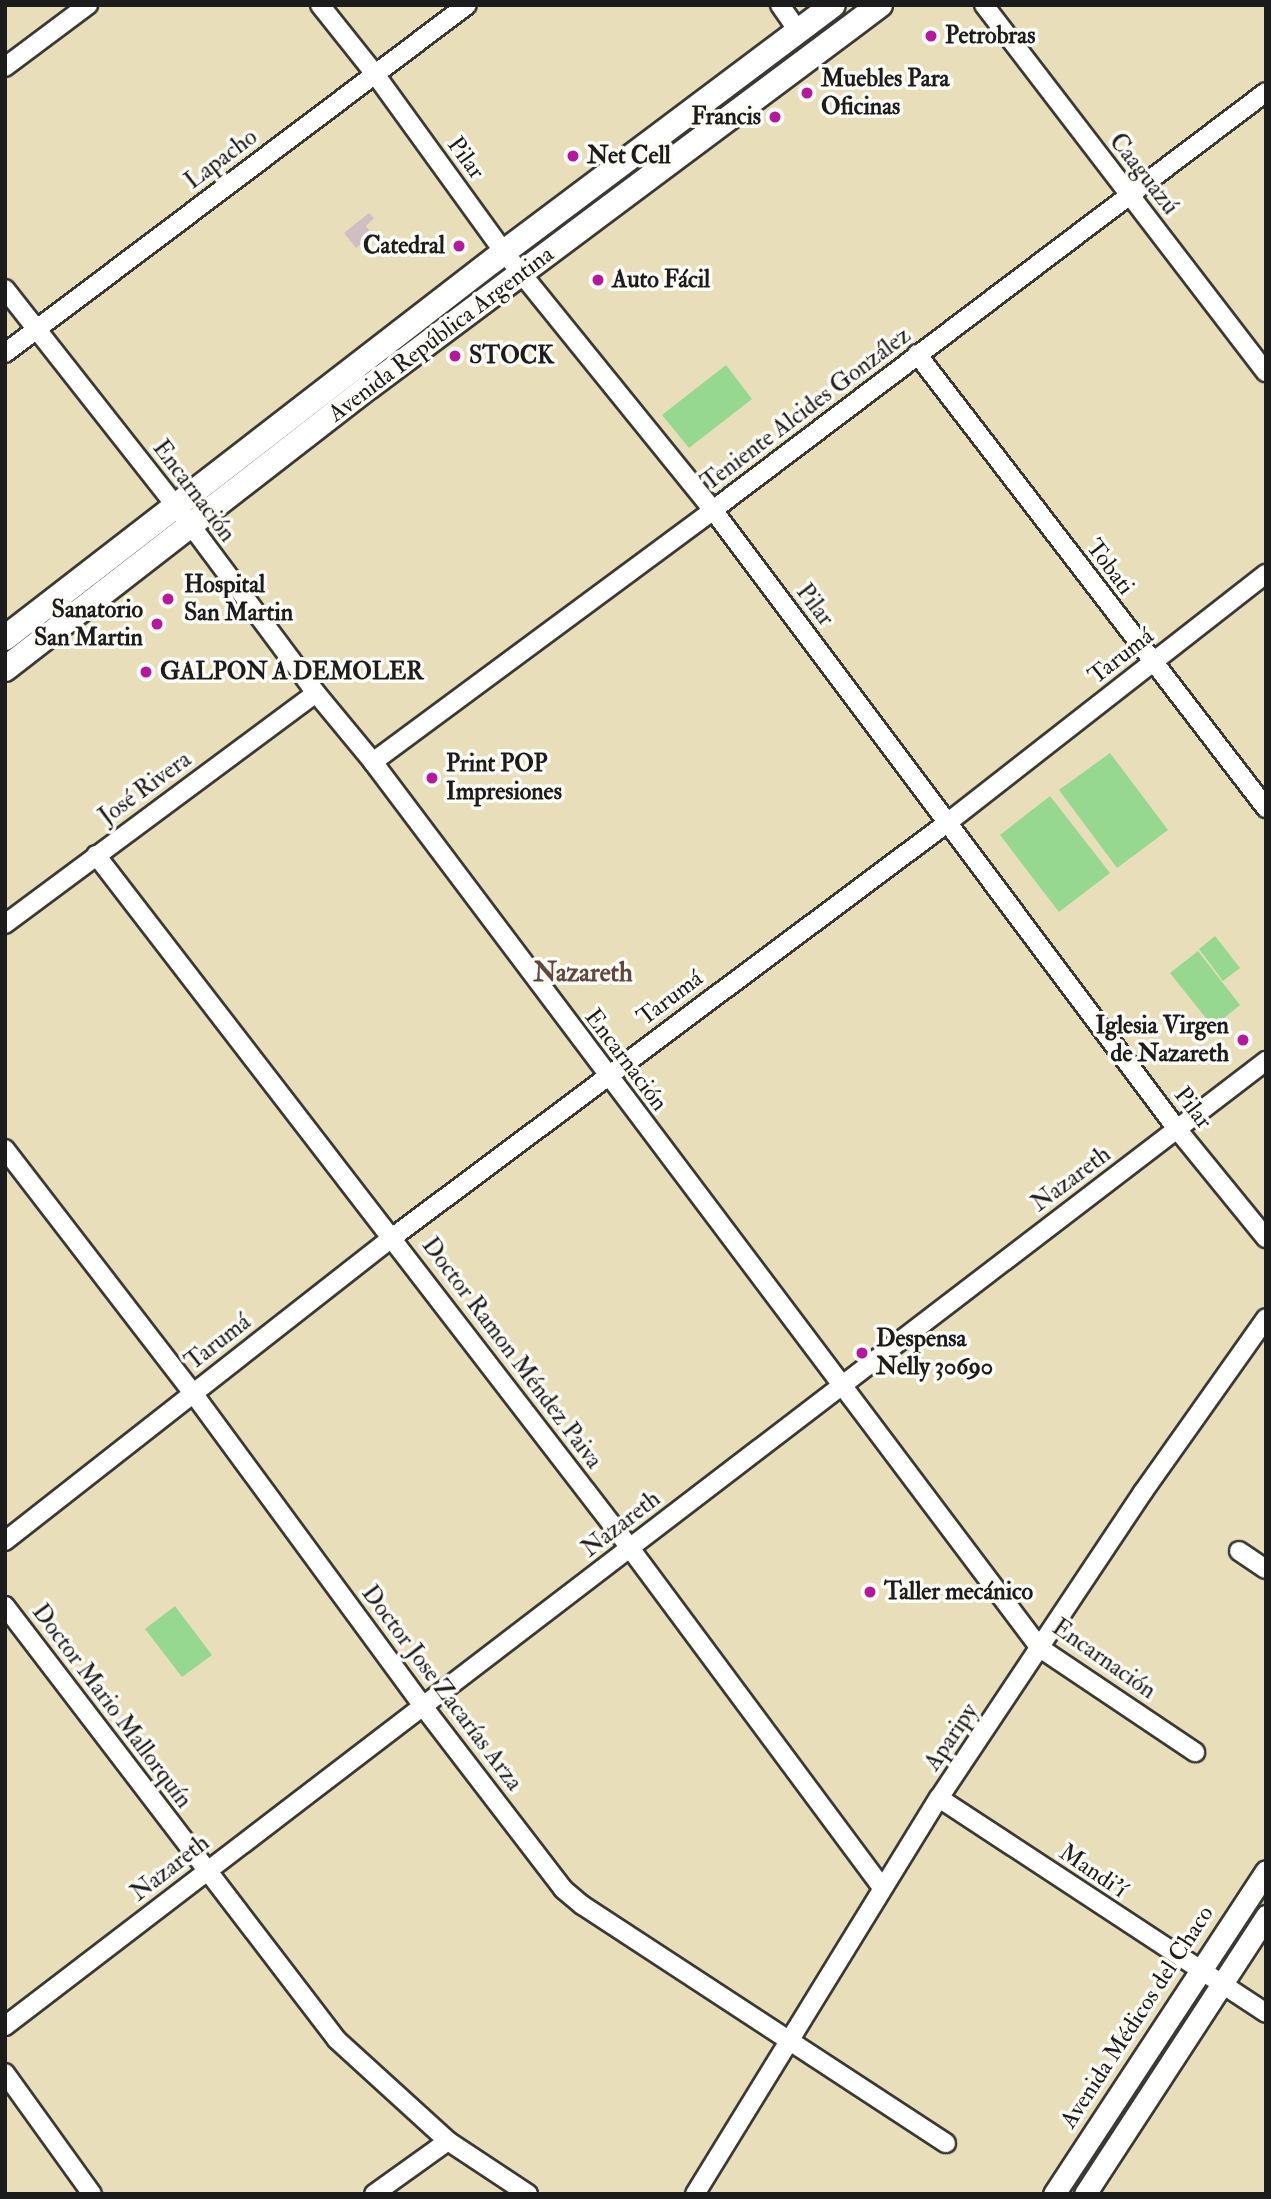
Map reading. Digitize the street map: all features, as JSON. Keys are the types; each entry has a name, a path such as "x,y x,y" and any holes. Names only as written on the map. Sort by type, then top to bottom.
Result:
{"highway":[{"name":"Avenida República Argentina","path":"5,669 183,516 504,252 833,5"},
{"name":"Avenida República Argentina","path":"5,638 183,516 521,274 880,5"}],"main road":[{"name":"Avenida Médicos del Chaco","path":"1054,2194 1198,1970 1266,1871"},
{"path":"1085,2194 1266,1916"}],"street":[{"path":"5,67 88,5"},
{"name":"Pilar","path":"320,5 375,74 521,274 713,510 1177,1129 1266,1238"},
{"name":"Lapacho","path":"5,353 467,5"},
{"path":"780,5 798,31"},
{"name":"Caaguazú","path":"984,5 1266,372"},
{"name":"Teniente Alcides González","path":"373,762 713,510 1266,92"},
{"name":"Encarnación","path":"5,289 183,516 316,693 373,762 839,1385 1040,1648 1195,1752"},
{"name":"Tobati","path":"917,355 1266,808"},
{"name":"Tarumá","path":"5,1541 393,1237 947,822 1266,574"},
{"name":"José Rivera","path":"5,923 316,693"},
{"name":"Doctor Ramon Méndez Paiva","path":"96,855 630,1548 882,1887"},
{"name":"Nazareth","path":"5,2026 839,1385 1266,1061"},
{"name":"Doctor Jose Zacarías Arza","path":"5,1149 192,1393 422,1705 563,1889 582,1905 946,2143"},
{"name":"Aparipy","path":"695,2194 939,1798 1143,1492 1266,1318"},
{"path":"1239,1552 1266,1569"},
{"name":"Doctor Mario Mallorquín","path":"5,1606 337,2040 448,2141 528,2194"},
{"name":"Mandi'í","path":"939,1798 1266,2013"},
{"path":"5,2073 92,2194"},
{"path":"374,2194 448,2141"}],"shaded area":[{"path":"369,213 374,218 366,226 373,235 356,248 344,233"}],"green space":[{"path":"782,58 785,61 537,248 537,245"},
{"path":"726,365 752,399 689,448 662,415"},
{"path":"1110,753 1168,830 1117,868 1059,790"},
{"path":"1050,796 1110,873 1059,912 1000,835"},
{"path":"1215,936 1240,968 1223,981 1199,949"},
{"path":"1198,951 1240,1005 1213,1027 1170,973"},
{"path":"175,1606 212,1655 182,1677 145,1629"},
{"path":"1266,1893 1266,1900 1221,1966 1219,1964"},
{"path":"1205,1988 1206,1991 1072,2194 1068,2194"}],"place":[{"name":"Petrobras","path":"931,36"},
{"name":"Muebles Para Oficinas","path":"807,93"},
{"name":"Francis","path":"775,117"},
{"name":"Net Cell","path":"573,156"},
{"name":"Catedral","path":"459,246"},
{"name":"Auto Fácil","path":"598,280"},
{"name":"STOCK","path":"455,356"},
{"name":"Hospital San Martin","path":"168,599"},
{"name":"Sanatorio San Martin","path":"157,624"},
{"name":"GALPON A DEMOLER","path":"146,672"},
{"name":"Print POP Impresiones","path":"432,778"},
{"name":"Iglesia Virgen de Nazareth","path":"1243,1040"},
{"name":"Despensa Nelly 30690","path":"862,1353"},
{"name":"Taller mecánico","path":"870,1592"}],"district":[{"name":"Nazareth","path":"583,974"}]}
